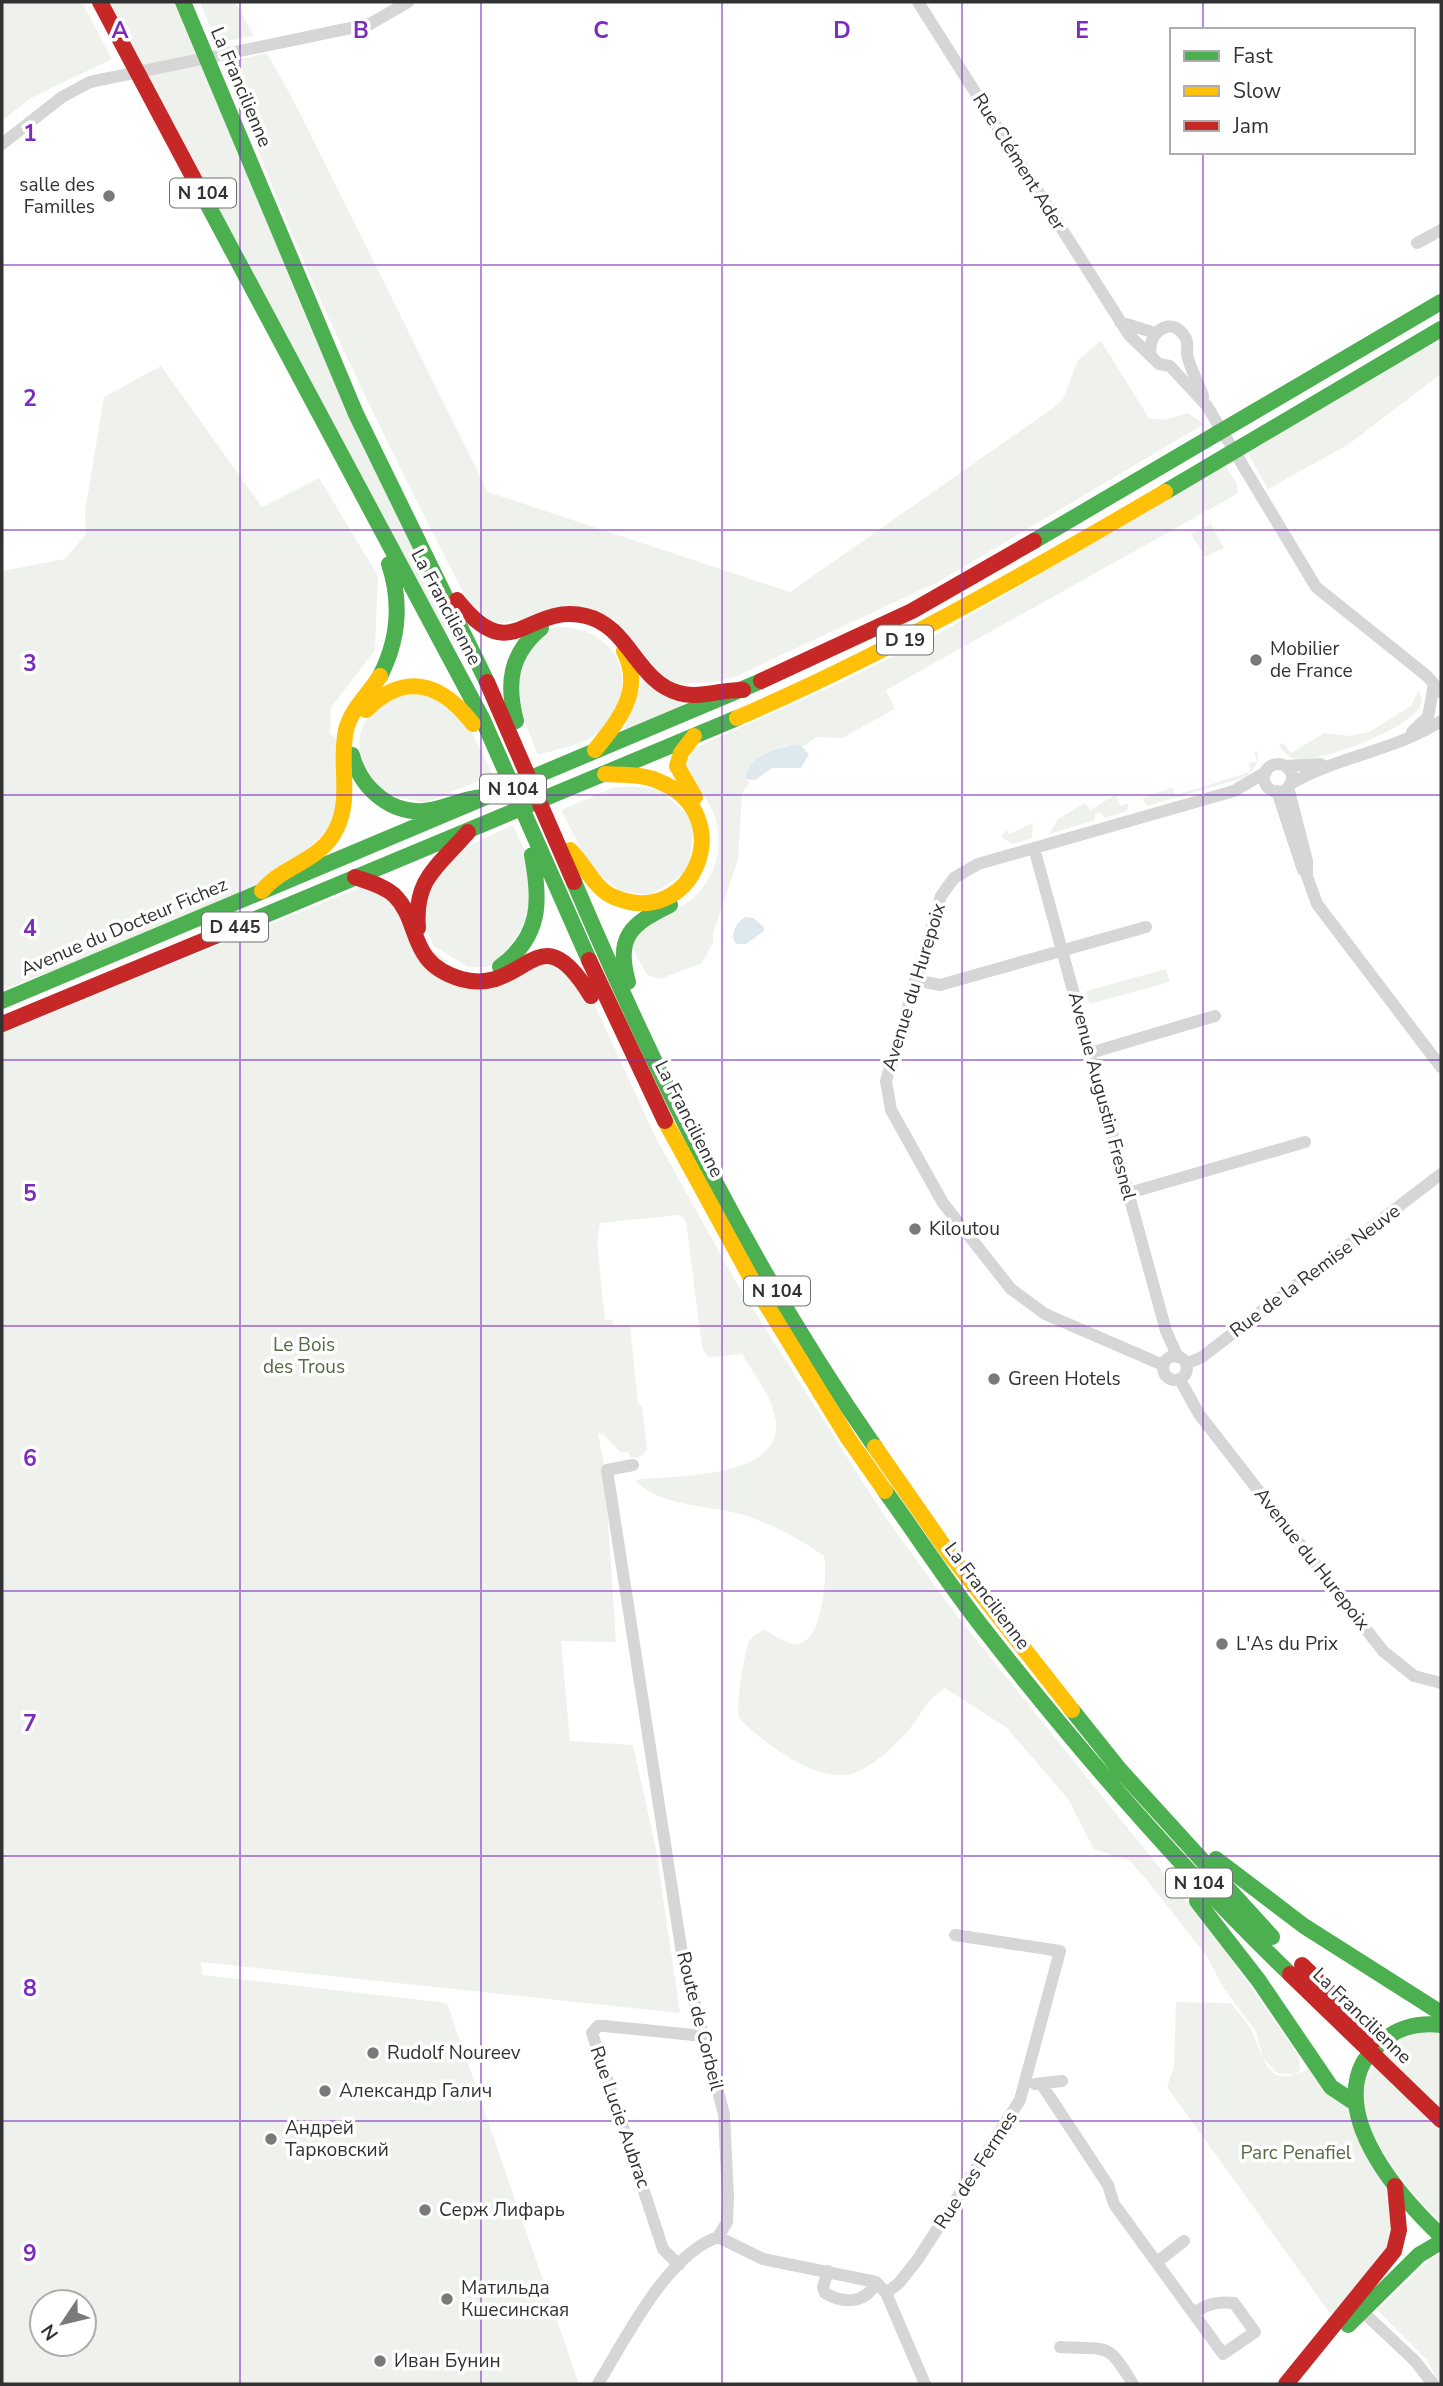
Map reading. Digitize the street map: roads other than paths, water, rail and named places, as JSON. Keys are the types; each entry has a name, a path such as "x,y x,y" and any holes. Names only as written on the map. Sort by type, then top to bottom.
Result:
{"main road":[{"name":"La Francilienne","path":"100,2 491,739 671,1134 751,1279 848,1438 985,1631 1087,1758 1189,1874 1322,1997 1441,2099"},
{"name":"La Francilienne","path":"183,2 325,345 518,749 632,1016 717,1185 796,1323 863,1430 999,1620 1120,1770 1322,1997 1441,2120"},
{"name":"D 19","path":"521,781 743,690 912,611 1255,414 1441,302"},
{"name":"D 19","path":"532,806 804,689 923,631 1266,434 1441,329"},
{"path":"262,891 271,877 306,862 333,835 341,818 348,784 344,743 347,727 353,713 379,677 396,632 398,601 392,572 384,553 383,533"},
{"path":"437,582 453,594 473,621 489,632 523,631 555,615 588,615 617,633 642,666 663,686 691,695 726,688 743,690"},
{"path":"518,749 509,693 512,661 527,638 542,627 573,619 600,626 614,636 628,656 633,673 631,693 622,715 596,750"},
{"path":"483,797 468,796 426,811 396,806 381,798 359,776 351,747 360,718 368,707 379,696 410,686 426,686 444,692 491,739"},
{"path":"632,1016 633,995 622,956 624,941 639,921 688,894 700,880 709,860 709,823 701,804 682,782 676,766 679,753 694,736"},
{"path":"557,839 574,853 597,886 613,897 631,903 651,902 667,897 695,873 702,858 705,841 702,824 694,808 679,792 662,782 647,777 605,774"},
{"name":"D 445","path":"262,891 521,781"},
{"name":"D 445","path":"2,1024 532,806"},
{"path":"468,832 428,873 416,898 416,915 424,942 432,953 454,968 483,974 501,966 522,950 532,932 539,900 531,852 535,839"},
{"path":"355,877 383,887 394,895 419,949 434,965 451,975 472,981 492,980 546,955 569,962 587,988 621,1055 639,1066"},
{"name":"Avenue du Docteur Fichez","path":"2,1001 262,891"},
{"path":"1087,1758 1099,1784 1219,1928 1259,1981 1331,2087 1355,2103"},
{"path":"1176,1835 1195,1841 1249,1887 1304,1926 1441,2013"},
{"path":"1441,2025 1406,2026 1376,2046 1358,2073 1355,2103 1374,2152 1395,2186 1441,2236"},
{"path":"1286,2384 1394,2251 1399,2230 1395,2186"},
{"path":"1298,2384 1362,2311 1419,2255 1441,2242"}],"street":[{"path":"283,41 295,33 364,19 397,2"},
{"path":"2,144 62,97 90,82 370,24 408,2"},
{"name":"Rue Clément Ader","path":"923,3 1120,322 1135,342 1159,363 1170,366 1207,406"},
{"path":"1417,243 1441,230"},
{"name":"Rue Clément Ader","path":"1120,322 1155,333 1167,327 1179,330 1187,339 1187,354 1207,406 1307,576 1436,683"},
{"path":"1151,355 1150,344 1155,333"},
{"path":"1170,366 1180,362 1187,354"},
{"path":"1405,740 1428,717 1436,683"},
{"name":"Avenue du Hurepoix","path":"1405,740 1441,721"},
{"name":"Avenue du Hurepoix","path":"1441,734 1405,740 1328,764 1282,788 1234,791 969,867 954,878 937,906 886,1081 886,1096 899,1126 943,1203 998,1275 1022,1299 1045,1314 1144,1359 1176,1365 1199,1414 1382,1651 1402,1670 1431,1682 1441,1683"},
{"path":"1282,788 1265,782 1266,772 1274,764 1285,766 1291,774 1282,788 1299,864 1325,917 1441,1067"},
{"name":"Avenue du Hurepoix","path":"1285,766 1328,764"},
{"name":"Avenue du Hurepoix","path":"1234,791 1266,772"},
{"name":"Avenue Augustin Fresnel","path":"1034,848 1176,1365"},
{"path":"915,980 940,985 1146,927"},
{"path":"1090,1053 1215,1016"},
{"path":"1129,1193 1305,1142"},
{"name":"Rue de la Remise Neuve","path":"1176,1365 1202,1357 1441,1174"},
{"name":"Route de Corbeil","path":"633,1465 607,1471 683,1960 720,2096 726,2140 727,2222 718,2237"},
{"name":"Rue des Fermes","path":"886,2293 908,2273 933,2237 1020,2100 1060,1951 955,1935"},
{"name":"Rue Lucie Aubrac","path":"679,2265 663,2249 592,2033 598,2026 605,2026 702,2036"},
{"path":"1024,2083 1042,2085 1062,2081"},
{"path":"1042,2085 1108,2185 1114,2204 1223,2354 1255,2332 1234,2303 1221,2301 1204,2306 1194,2313"},
{"path":"598,2384 626,2336 679,2265 698,2246 718,2237 763,2259 876,2283 886,2293 925,2384"},
{"path":"1157,2262 1184,2241"},
{"path":"828,2271 823,2287 825,2293 835,2298 856,2301 869,2294 876,2283"},
{"path":"1362,2311 1415,2361 1433,2384"},
{"path":"1060,2347 1109,2350 1117,2357 1133,2384"}],"place":[{"name":"salle des Familles","path":"109,196"},
{"name":"Mobilier de France","path":"1256,660"},
{"name":"Kiloutou","path":"915,1229"},
{"name":"Green Hotels","path":"994,1379"},
{"name":"L'As du Prix","path":"1222,1644"},
{"name":"Rudolf Noureev","path":"373,2053"},
{"name":"Александр Галич","path":"325,2091"},
{"name":"Андрей Тарковский","path":"271,2139"},
{"name":"Серж Лифарь","path":"425,2210"},
{"name":"Матильда Кшесинская","path":"447,2299"},
{"name":"Иван Бунин","path":"380,2361"}],"park label":[{"name":"Le Bois des Trous","path":"304,1356"},
{"name":"Parc Penafiel","path":"1296,2153"}]}
